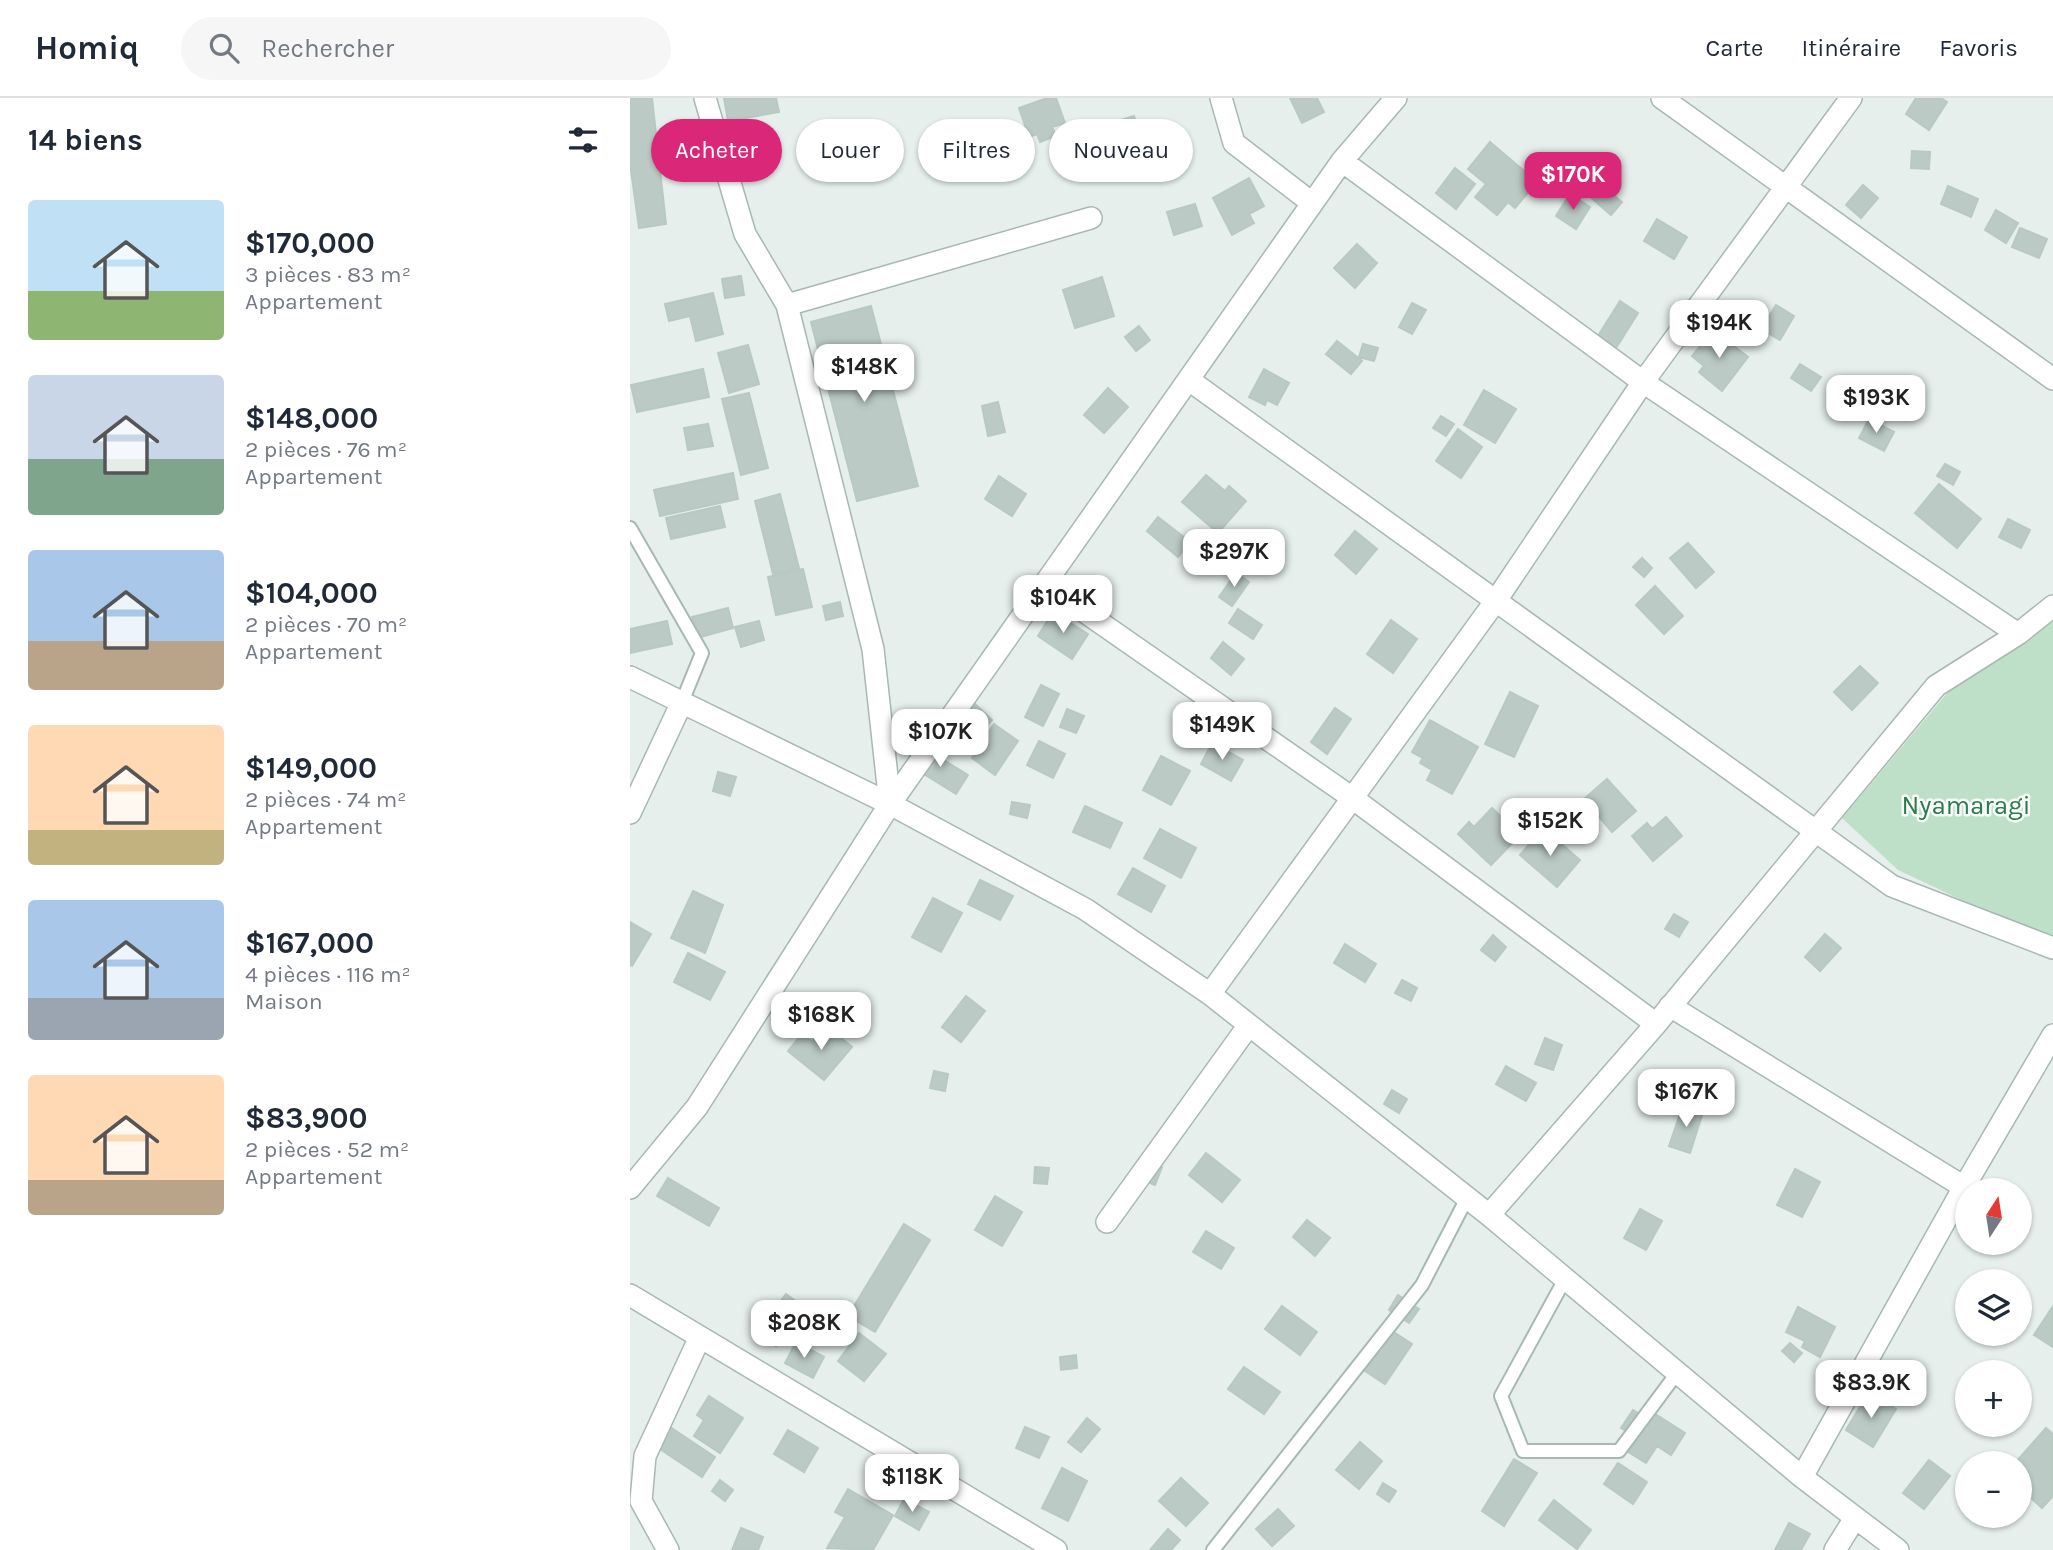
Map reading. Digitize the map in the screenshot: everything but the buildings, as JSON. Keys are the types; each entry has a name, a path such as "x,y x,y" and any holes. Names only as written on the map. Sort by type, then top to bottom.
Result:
{"street":[{"path":"705,98 746,234 787,304 873,649 890,804"},
{"path":"1221,98 1234,143 1312,203"},
{"path":"630,1188 697,1107 890,804 1312,203 1342,161 1396,98"},
{"path":"1662,98 2053,379"},
{"path":"1210,994 1497,598 1643,382 1851,98"},
{"path":"1342,161 1643,382 2018,634"},
{"path":"787,304 1091,219"},
{"path":"1189,380 1497,598 1892,886 2053,948"},
{"path":"1046,585 1351,797 1656,1024"},
{"path":"1489,1215 1656,1024 1936,686 2018,634 2053,606"},
{"path":"630,677 890,804 1085,909 1210,994 1489,1215 1802,1477 1898,1550"},
{"path":"630,813 682,702"},
{"path":"1670,1006 1955,1181"},
{"path":"1107,1222 1249,1025"},
{"path":"1969,1178 2053,1035"},
{"path":"1802,1477 1955,1203"},
{"path":"630,1295 699,1339 1056,1550"},
{"path":"668,1550 641,1502 645,1456 699,1339"},
{"path":"1835,1550 1855,1518"}],"lane":[{"path":"630,528 702,653 682,702"},
{"path":"1213,1550 1422,1285 1467,1198"},
{"path":"1565,1279 1501,1396 1523,1451 1619,1451 1677,1373"}],"green space":[{"name":"Nyamaragi","path":"2053,611 2053,943 1898,870 1842,818 1954,685"}]}
